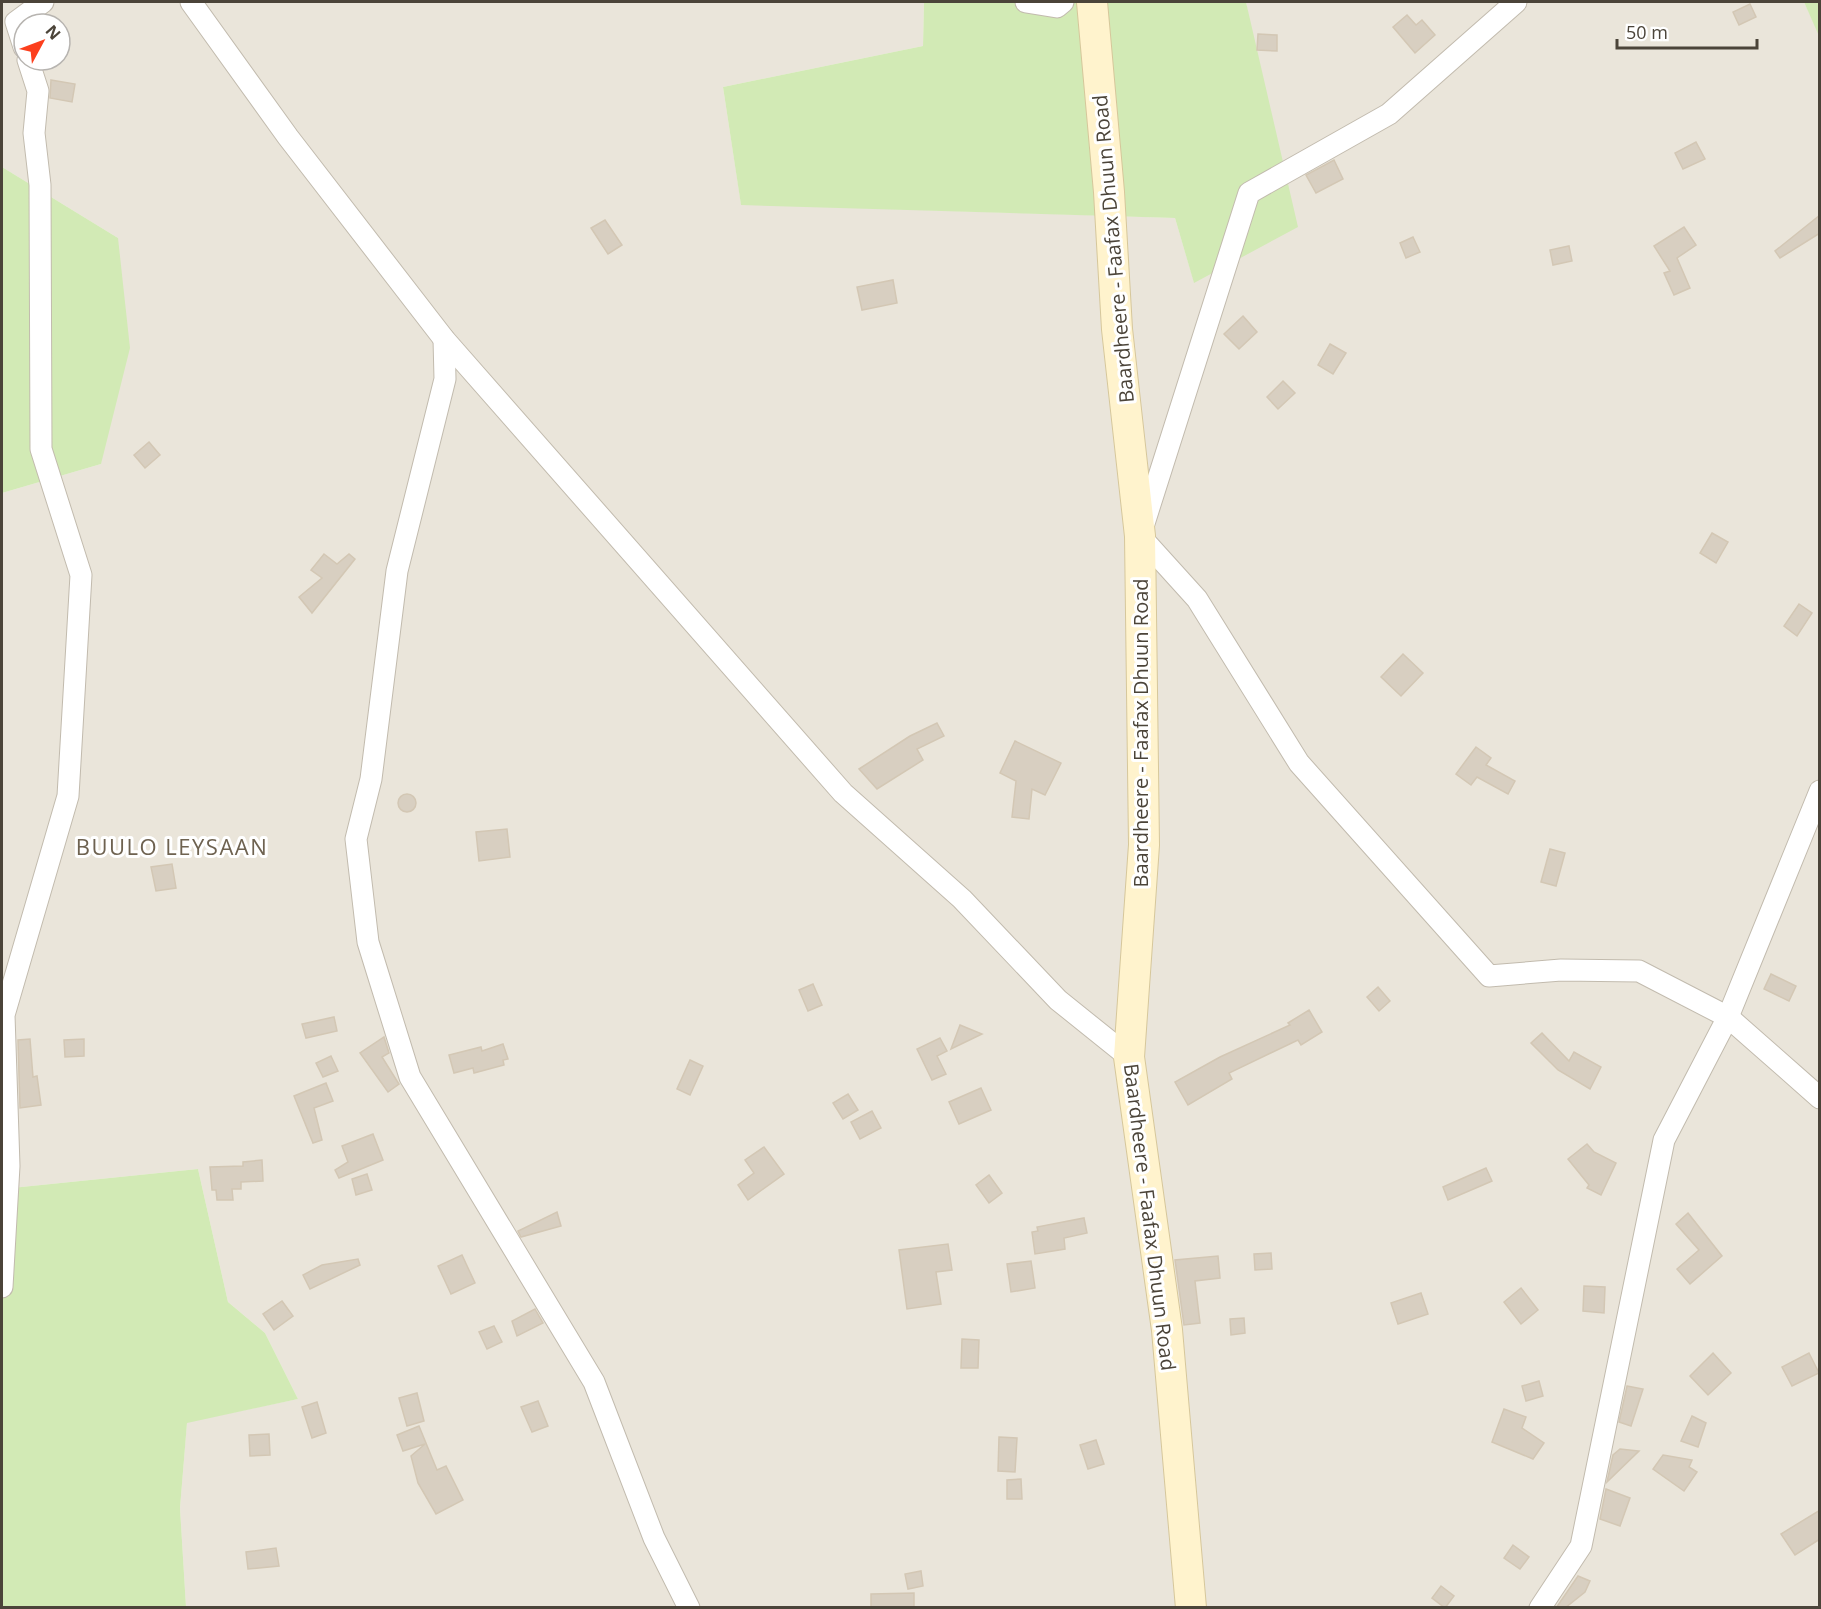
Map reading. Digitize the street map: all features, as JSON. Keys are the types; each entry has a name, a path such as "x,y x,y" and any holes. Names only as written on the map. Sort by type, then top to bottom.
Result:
{"main road":[{"name":"Baardheere - Faafax Dhuun Road","path":"1092,2 1109,192 1117,329 1140,536 1144,845 1129,1057 1167,1330 1191,1608"}],"street":[{"path":"30,12 43,2"},
{"path":"191,2 288,137 444,339 843,793 962,899 1058,999 1129,1057"},
{"path":"1026,2 1057,7 1063,2"},
{"path":"1516,2 1389,114 1249,193 1140,536 1197,599 1299,763 1489,976 1561,970 1639,971 1728,1017 1820,1098"},
{"path":"2,1287 9,1166 4,1015 68,796 81,575 41,449 40,184 34,133 38,91 32,72"},
{"path":"444,339 445,379 397,571 371,779 356,839 368,942 410,1077 594,1382 654,1538 689,1608"},
{"path":"1540,1608 1581,1546 1664,1140 1728,1017 1820,791"}],"shaded area":[{"path":"2,2 924,2 923,46 723,87 741,204 1175,218 1194,282 1252,35 1246,2 1804,2 1820,36 1819,1607 186,1607 180,1508 187,1422 298,1399 265,1333 228,1302 198,1169 2,1189 2,493 101,464 118,238 2,167"}],"green space":[{"path":"924,2 1246,2 1298,227 1194,283 1175,218 741,205 723,87 923,46"},
{"path":"1804,2 1819,2 1819,36"},
{"path":"2,167 118,238 130,348 101,464 2,493"},
{"path":"198,1169 228,1302 265,1333 298,1399 187,1423 180,1508 186,1607 2,1607 2,1189"}],"building":[{"path":"1750,4 1756,17 1739,25 1733,12"},
{"path":"1407,15 1416,25 1422,20 1435,35 1415,53 1393,27"},
{"path":"1258,34 1277,35 1277,51 1257,50"},
{"path":"51,80 75,84 72,102 50,98"},
{"path":"1696,142 1705,159 1683,169 1675,153"},
{"path":"1334,160 1343,179 1316,193 1306,175"},
{"path":"1820,215 1820,233 1780,258 1775,251"},
{"path":"605,220 622,245 608,254 591,228"},
{"path":"1684,227 1696,245 1677,258 1690,288 1674,295 1664,273 1670,271 1654,246"},
{"path":"1413,237 1420,252 1406,258 1400,243"},
{"path":"1569,246 1572,261 1553,265 1550,250"},
{"path":"893,280 897,303 862,310 857,287"},
{"path":"1243,316 1257,332 1239,349 1224,334"},
{"path":"1330,344 1346,353 1333,374 1318,365"},
{"path":"1283,381 1295,393 1278,409 1267,397"},
{"path":"149,442 160,455 145,468 134,455"},
{"path":"1712,533 1728,542 1716,563 1700,553"},
{"path":"324,554 337,564 349,554 355,559 312,613 299,597 322,578 311,570"},
{"path":"1799,604 1812,613 1797,636 1784,626"},
{"path":"1403,654 1423,673 1401,696 1381,677"},
{"path":"937,723 944,736 917,749 923,760 877,789 859,769 910,736"},
{"path":"1015,741 1061,763 1045,795 1032,789 1029,819 1012,817 1016,781 1000,773"},
{"path":"1476,747 1491,758 1486,765 1515,781 1508,794 1477,777 1471,785 1456,774"},
{"path":"407,794 413,797 416,803 413,809 407,812 401,809 398,803 401,797"},
{"path":"507,829 510,857 479,861 476,832"},
{"path":"1550,849 1565,853 1556,886 1541,882"},
{"path":"172,864 176,888 156,891 151,867"},
{"path":"1771,974 1796,986 1789,1001 1764,989"},
{"path":"813,984 822,1005 808,1011 799,990"},
{"path":"1378,987 1390,1001 1379,1011 1367,997"},
{"path":"1309,1010 1322,1032 1301,1045 1298,1040 1229,1073 1232,1079 1188,1105 1175,1082 1220,1057 1290,1025 1288,1023"},
{"path":"334,1017 337,1031 306,1038 302,1024"},
{"path":"960,1025 982,1034 951,1049"},
{"path":"1542,1033 1569,1061 1574,1052 1601,1067 1590,1089 1558,1070 1531,1043"},
{"path":"384,1037 389,1053 382,1057 399,1084 388,1092 360,1053"},
{"path":"940,1038 947,1051 937,1056 946,1074 932,1080 917,1049"},
{"path":"30,1039 33,1077 37,1076 41,1105 20,1108 18,1040"},
{"path":"84,1039 84,1056 65,1057 64,1040"},
{"path":"503,1044 508,1059 503,1060 504,1065 474,1073 473,1068 454,1073 449,1055 481,1047 482,1051"},
{"path":"331,1056 338,1071 323,1077 316,1063"},
{"path":"690,1060 703,1066 690,1095 677,1089"},
{"path":"326,1083 333,1101 314,1108 322,1140 313,1143 294,1096"},
{"path":"981,1088 991,1110 959,1124 949,1102"},
{"path":"848,1094 858,1110 843,1119 833,1103"},
{"path":"872,1111 881,1128 860,1139 851,1122"},
{"path":"373,1134 383,1160 339,1178 335,1170 348,1162 342,1146"},
{"path":"1587,1144 1594,1152 1616,1163 1601,1195 1587,1188 1589,1185 1568,1159"},
{"path":"764,1147 784,1174 748,1200 738,1185 754,1173 745,1160"},
{"path":"262,1160 263,1181 241,1182 241,1189 232,1189 233,1200 217,1200 216,1190 212,1190 210,1167 243,1166 243,1162"},
{"path":"1486,1168 1492,1181 1448,1200 1443,1187"},
{"path":"367,1174 372,1190 356,1195 352,1179"},
{"path":"989,1175 1002,1193 989,1203 976,1185"},
{"path":"557,1212 561,1226 521,1237 518,1231"},
{"path":"1688,1213 1722,1256 1690,1284 1677,1269 1699,1250 1676,1224"},
{"path":"1084,1218 1087,1233 1064,1238 1065,1249 1035,1254 1032,1232 1038,1231 1037,1227"},
{"path":"948,1244 952,1270 936,1272 941,1304 907,1309 899,1250"},
{"path":"1271,1253 1272,1269 1255,1270 1254,1254"},
{"path":"462,1255 475,1283 451,1294 438,1266"},
{"path":"1218,1256 1220,1278 1195,1281 1200,1323 1184,1325 1175,1260"},
{"path":"358,1259 360,1265 310,1289 303,1275 322,1265"},
{"path":"1031,1261 1035,1288 1011,1292 1007,1264"},
{"path":"1584,1286 1605,1287 1604,1313 1583,1311"},
{"path":"1521,1288 1538,1310 1521,1324 1504,1302"},
{"path":"1421,1293 1428,1314 1398,1324 1391,1303"},
{"path":"282,1301 293,1316 274,1330 263,1314"},
{"path":"535,1309 543,1323 517,1336 512,1321"},
{"path":"1244,1318 1245,1333 1231,1335 1230,1319"},
{"path":"494,1326 502,1342 487,1349 479,1332"},
{"path":"962,1339 979,1340 978,1368 961,1368"},
{"path":"1713,1353 1731,1373 1708,1395 1690,1376"},
{"path":"1809,1353 1819,1373 1792,1386 1782,1367"},
{"path":"1539,1381 1543,1396 1526,1401 1522,1386"},
{"path":"1627,1386 1643,1389 1631,1426 1619,1422"},
{"path":"417,1393 424,1421 407,1426 399,1398"},
{"path":"538,1401 548,1426 532,1432 521,1407"},
{"path":"317,1402 326,1433 312,1438 302,1407"},
{"path":"1504,1409 1526,1417 1522,1428 1544,1443 1533,1459 1492,1442"},
{"path":"1692,1416 1706,1423 1698,1447 1681,1441"},
{"path":"419,1426 437,1470 446,1466 463,1500 436,1514 418,1483 411,1456 425,1444 403,1451 397,1435"},
{"path":"269,1434 270,1455 250,1456 249,1435"},
{"path":"999,1437 1017,1438 1015,1472 998,1471"},
{"path":"1096,1440 1104,1464 1088,1469 1080,1445"},
{"path":"1620,1449 1639,1451 1607,1482 1613,1455"},
{"path":"1663,1455 1692,1460 1689,1467 1697,1472 1684,1491 1653,1469"},
{"path":"1021,1479 1022,1499 1007,1499 1007,1480"},
{"path":"1606,1489 1630,1498 1620,1526 1600,1519"},
{"path":"1820,1510 1820,1539 1795,1555 1781,1534"},
{"path":"1513,1545 1529,1557 1520,1569 1504,1558"},
{"path":"276,1548 279,1566 248,1569 246,1552"},
{"path":"921,1571 923,1586 908,1589 905,1574"},
{"path":"1578,1576 1590,1581 1585,1592 1565,1608 1556,1608"},
{"path":"1441,1586 1454,1596 1445,1608 1432,1598"},
{"path":"914,1593 914,1608 871,1608 871,1594"}],"district":[{"name":"BUULO LEYSAAN","path":"172,846"}]}
